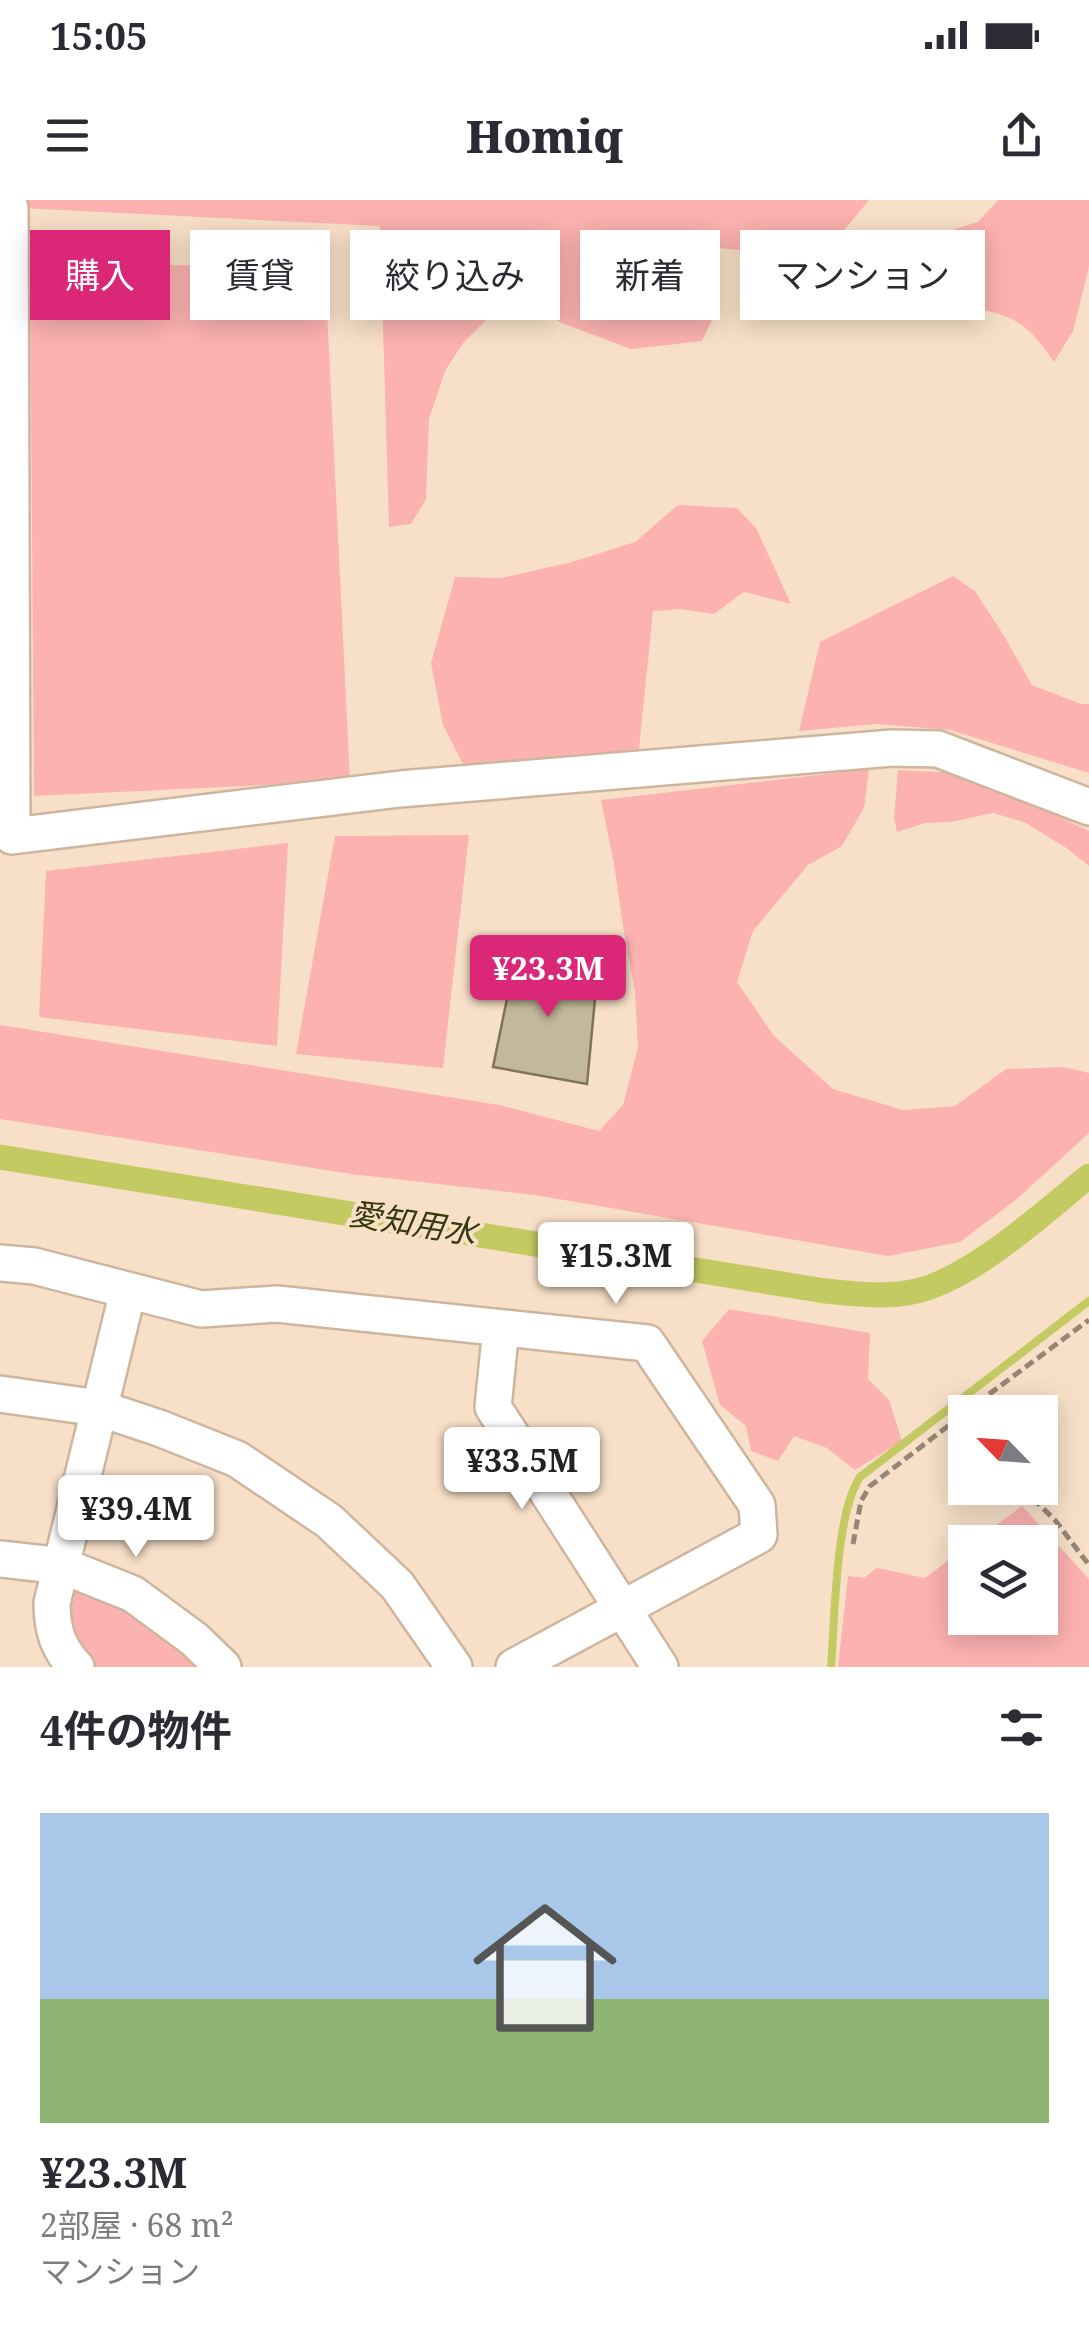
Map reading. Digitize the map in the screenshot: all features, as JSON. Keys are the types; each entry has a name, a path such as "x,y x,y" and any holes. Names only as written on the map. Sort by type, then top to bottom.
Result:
{"street":[{"path":"10,208 12,836 400,790 892,748 938,749 1089,807"},
{"path":"0,1264 34,1266 201,1309 277,1304 647,1343 756,1505 760,1535 514,1667"},
{"path":"76,1667 60,1647 52,1604 128,1291"},
{"path":"500,1328 493,1407 660,1667"},
{"path":"0,1394 99,1408 236,1459 329,1520 397,1585 454,1667"},
{"path":"0,1559 62,1566 134,1594 224,1667"}],"path":[{"path":"989,1395 1089,1320"},
{"path":"854,1544 861,1501 870,1486 948,1425"},
{"path":"1040,1505 1089,1565"}],"shaded area":[{"path":"0,200 869,200 844,230 740,230 740,250 720,248 720,230 580,230 580,320 712,320 702,341 631,349 557,320 560,320 560,230 380,230 380,226 0,207"},
{"path":"998,200 1089,200 1089,267 1073,331 1054,362 1022,325 985,311 985,230 953,230 978,222"},
{"path":"170,265 190,265 190,320 327,320 350,781 34,796 30,320 170,320"},
{"path":"383,320 486,320 463,343 445,371 429,419 426,499 411,524 389,527"},
{"path":"678,505 737,508 756,528 791,604 744,592 714,614 680,609 653,611 638,759 464,766 443,725 431,663 455,577 501,578 635,542"},
{"path":"953,576 975,591 1032,685 1089,704 1089,773 950,730 877,724 799,731 820,642"},
{"path":"869,769 864,808 842,846 808,865 753,931 737,982 774,1036 833,1089 903,1110 955,1106 1006,1069 1063,1067 1089,1073 1089,1133 1017,1199 960,1242 888,1256 535,1195 351,1174 0,1119 0,1025 499,1105 599,1131 623,1105 638,1047 635,992 601,800"},
{"path":"898,770 959,773 1089,831 1089,866 1024,822 993,813 925,823 897,832 894,818"},
{"path":"469,835 443,1068 296,1054 335,836"},
{"path":"288,843 277,1046 39,1017 46,871"},
{"path":"729,1309 870,1333 868,1379 889,1400 902,1441 855,1470 827,1448 794,1436 778,1461 751,1451 746,1426 720,1405 702,1341"},
{"path":"1022,1506 1039,1525 996,1525"},
{"path":"1058,1545 1089,1579 1089,1667 838,1667 848,1576 864,1578 877,1568 925,1578 948,1561 948,1635 1058,1635"},
{"path":"63,1566 223,1667 76,1667"}],"building":[{"path":"516,955 598,967 587,1084 493,1067"}],"waterway":[{"name":"愛知用水","path":"0,1157 825,1291 871,1295 917,1291 961,1272 1007,1242 1089,1176"},
{"path":"831,1667 841,1541 845,1516 860,1477 1089,1301"}]}
